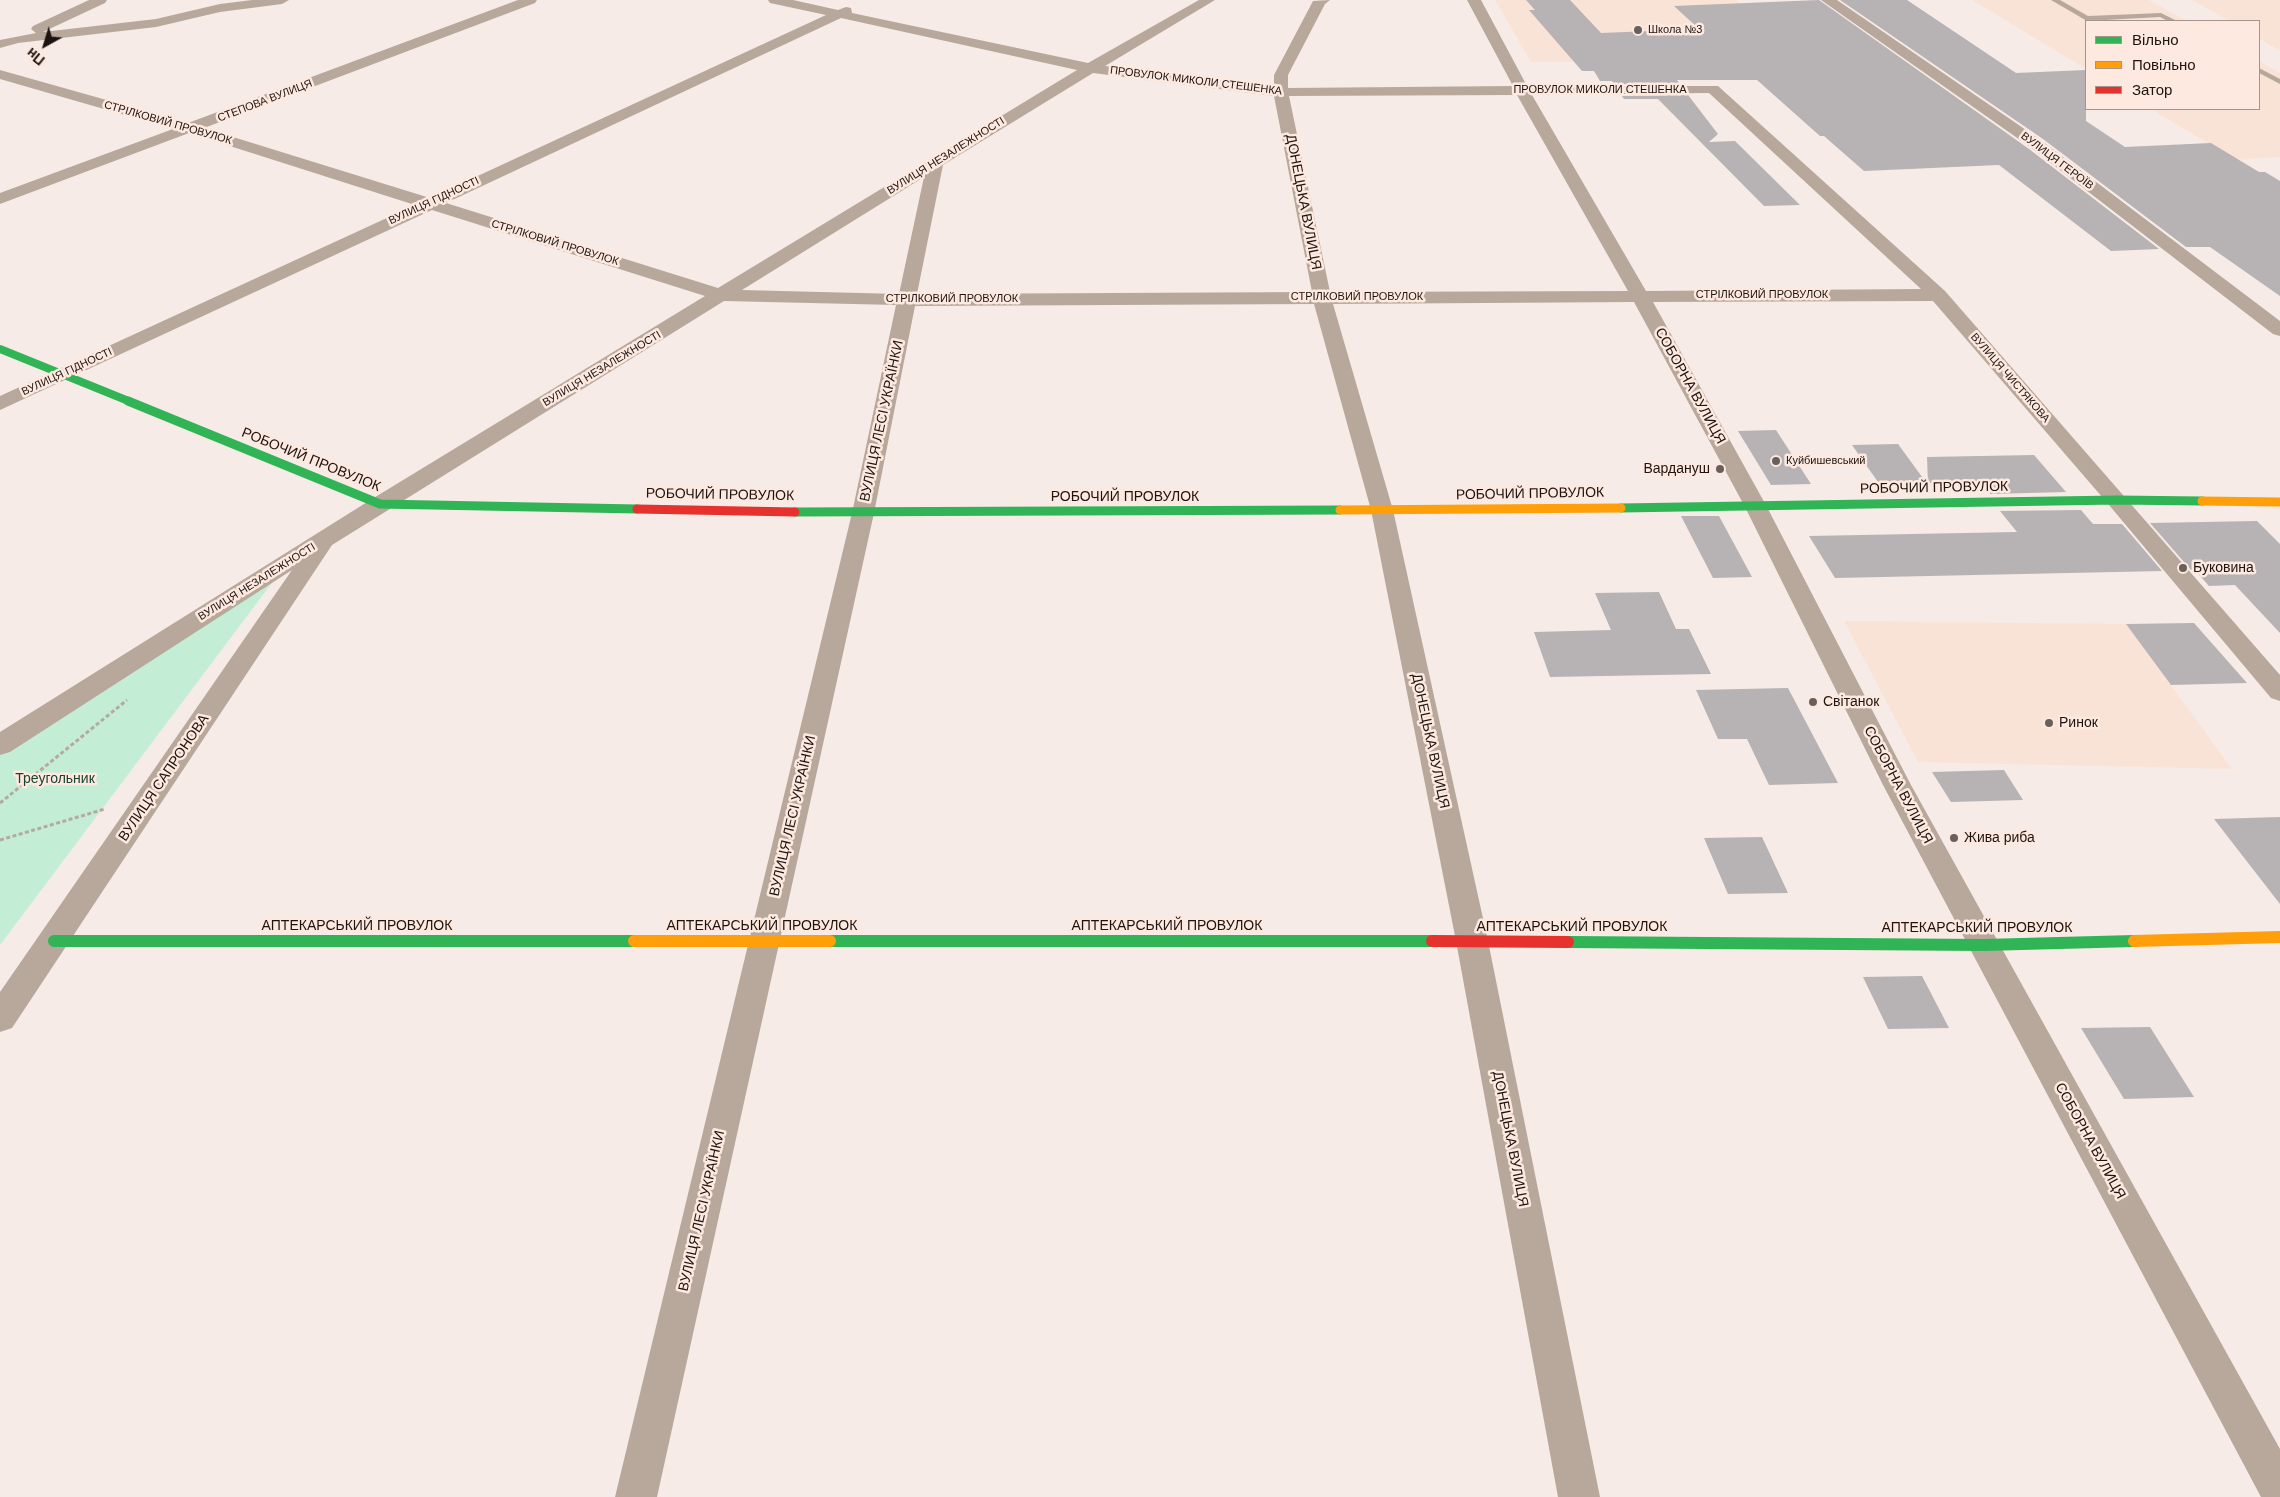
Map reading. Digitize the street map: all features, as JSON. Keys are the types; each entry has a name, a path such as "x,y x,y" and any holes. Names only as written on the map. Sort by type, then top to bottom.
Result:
{"street":[{"path":"0,44 16,39 100,0"},
{"path":"16,39 156,23 220,8 282,0"},
{"name":"СТЕПОВА ВУЛИЦЯ","path":"0,199 192,129 530,0"},
{"name":"ПРОВУЛОК МИКОЛИ СТЕШЕНКА","path":"775,0 1090,68 1281,92 1713,89"},
{"name":"ВУЛИЦЯ НЕЗАЛЕЖНОСТІ","path":"0,745 380,504 1090,68 1208,0"},
{"name":"ДОНЕЦЬКА ВУЛИЦЯ","path":"1323,0 1320,1 1281,75 1281,92 1322,297 1382,510 1472,942 1579,1497"},
{"name":"СОБОРНА ВУЛИЦЯ","path":"1474,0 1522,90 1640,296 1756,507 1893,776 2280,1490"},
{"name":"ВУЛИЦЯ ГЕРОЇВ","path":"1828,0 2036,144 2280,330"},
{"name":"ВУЛИЦЯ ГІДНОСТІ","path":"0,404 429,203 863,3"},
{"name":"СТРІЛКОВИЙ ПРОВУЛОК","path":"0,74 192,129 721,295 907,300 1938,295"},
{"name":"ВУЛИЦЯ ЧИСТЯКОВА","path":"1713,89 1938,295 2117,500 2280,692"},
{"name":"ВУЛИЦЯ ЛЕСІ УКРАЇНКИ","path":"636,1497 863,513 936,163"},
{"name":"РОБОЧИЙ ПРОВУЛОК","path":"0,349 380,504 863,513 1756,507 2117,500 2280,502"},
{"name":"ВУЛИЦЯ САПРОНОВА","path":"0,1018 327,538"},
{"name":"АПТЕКАРСЬКИЙ ПРОВУЛОК","path":"54,941 1472,942 1984,945 2280,937"}],"lane":[{"path":"2055,0 2089,20 2161,15 2171,20"},
{"path":"2260,71 2280,82"}],"path":[{"path":"0,803 132,697"},
{"path":"0,840 154,794"}],"shaded area":[{"name":"Школа №3","path":"1495,0 1736,0 1793,60 1531,62"},
{"path":"1972,0 2149,0 2185,20 2085,20 2085,68"},
{"path":"2192,0 2280,0 2280,51 2260,39 2260,20 2228,20"},
{"path":"2260,62 2280,73 2280,157 2236,160 2153,110 2260,110"},
{"name":"Ринок","path":"1844,621 2126,624 2232,769 1918,762"}],"green space":[{"name":"Треугольник","path":"274,580 0,945 0,748"}],"building":[{"path":"1526,0 1570,0 1601,33 1699,29 1674,6 1819,0 2029,149 2159,249 2111,251 1999,165 1864,171 1824,136 1820,136 1757,80 1677,80 1680,84 1614,84 1612,81 1600,81 1594,71 1582,71 1529,10 1535,10"},
{"path":"1840,0 1907,0 2016,73 2085,70 2086,121 2125,147 2211,143 2259,172 2265,172 2280,181 2280,296 2210,247 2186,247 2043,139"},
{"path":"1688,95 1718,134 1709,142 1735,141 1800,205 1764,206 1658,99 1624,99 1622,96"},
{"name":"Куйбишевський","path":"1776,430 1811,484 1771,485 1738,431"},
{"path":"1898,444 1925,481 1878,482 1852,445"},
{"path":"2034,455 2066,492 1990,494 1990,482 1928,483 1927,457"},
{"path":"2081,510 2093,524 2122,524 2162,571 1835,578 1809,536 2017,532 2000,511"},
{"path":"1681,516 1719,516 1752,577 1713,578"},
{"path":"2257,521 2280,544 2280,633 2235,585 2209,586 2195,570 2191,570 2150,523"},
{"path":"1659,592 1676,629 1689,629 1711,674 1550,677 1534,632 1611,630 1595,593"},
{"path":"2194,623 2247,683 2171,685 2126,624"},
{"path":"1788,688 1838,783 1769,785 1747,739 1718,739 1696,690"},
{"path":"2004,770 2023,800 1951,802 1932,772"},
{"path":"2280,817 2280,904 2214,819"},
{"path":"1762,837 1788,893 1728,894 1704,838"},
{"path":"1922,976 1949,1028 1888,1029 1863,977"},
{"path":"2150,1027 2194,1097 2124,1099 2081,1028"}],"traffic: fast":[{"path":"0,349 380,504 637,509"},
{"path":"1621,508 2117,500 2202,501"},
{"path":"795,512 1340,510"},
{"path":"54,941 634,941"},
{"path":"830,941 1432,941"},
{"path":"1568,942 1984,945 2134,941"}],"traffic: slow":[{"path":"2202,501 2280,502"},
{"path":"1340,510 1621,508"},
{"path":"2134,941 2280,937"},
{"path":"634,941 830,941"}],"traffic: jam":[{"path":"637,509 795,512"},
{"path":"1432,941 1568,942"}],"place":[{"name":"Школа №3","path":"1638,30"},
{"name":"Куйбишевський","path":"1776,461"},
{"name":"Вардануш","path":"1720,469"},
{"name":"Буковина","path":"2183,568"},
{"name":"Світанок","path":"1813,702"},
{"name":"Ринок","path":"2049,723"},
{"name":"Жива риба","path":"1954,838"}]}
